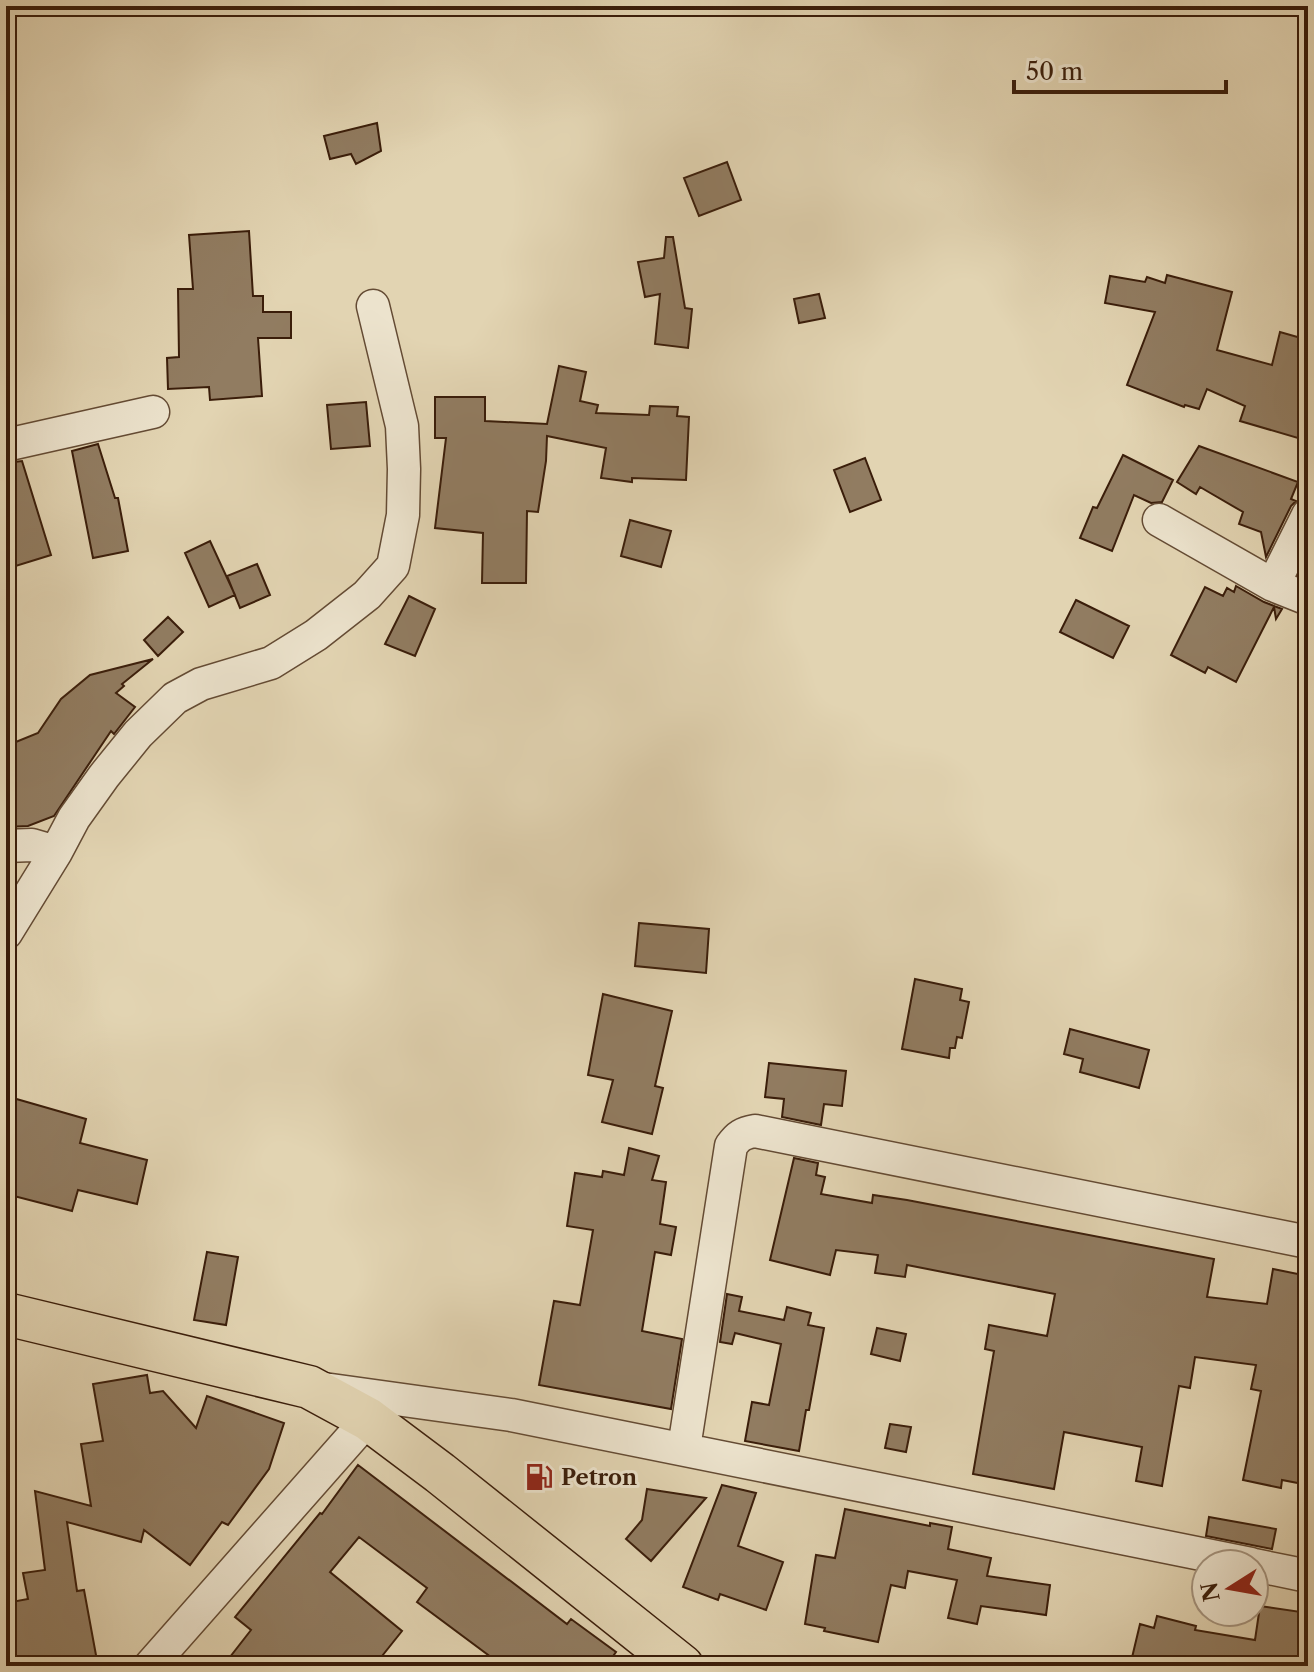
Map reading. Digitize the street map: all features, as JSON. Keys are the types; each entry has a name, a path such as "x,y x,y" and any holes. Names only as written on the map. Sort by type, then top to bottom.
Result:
{"main road":[{"path":"6,1314 309,1387 368,1419 682,1666"}],"street":[{"path":"6,933 74,818 104,776 138,734 175,698 201,684 271,663 316,635 367,595 393,566 403,515 402,426 373,306"},
{"path":"6,445 153,412"},
{"path":"1273,585 1308,515"},
{"path":"1159,520 1273,585 1308,599"},
{"path":"6,846 32,845 56,852"},
{"path":"684,1448 731,1146 738,1136 745,1133 755,1131 1308,1242"},
{"path":"309,1387 511,1415 1190,1551"},
{"path":"150,1666 368,1419"},
{"path":"1270,1568 1308,1576"}],"building":[{"path":"377,123 381,151 356,164 351,154 330,159 324,136"},
{"path":"727,162 741,200 699,216 684,178"},
{"path":"249,231 253,296 263,296 263,312 291,312 291,338 258,338 262,396 210,400 209,387 168,389 167,358 179,357 178,289 193,289 189,235"},
{"path":"666,237 673,237 685,308 692,309 688,348 655,344 660,294 645,297 638,262 664,258"},
{"path":"1167,275 1232,292 1217,350 1272,365 1280,332 1308,340 1299,385 1308,387 1308,441 1240,421 1245,406 1207,389 1199,409 1184,407 1127,385 1155,312 1105,303 1110,276 1145,282 1147,277 1165,283"},
{"path":"819,294 825,318 799,323 794,299"},
{"path":"559,366 586,372 580,401 598,405 596,413 649,415 650,406 678,407 677,416 689,417 686,480 632,478 632,482 601,478 606,448 547,436 538,512 527,511 526,583 482,583 483,533 435,528 446,438 435,438 435,397 485,397 485,421 547,424"},
{"path":"366,402 370,446 331,449 327,405"},
{"path":"98,444 115,498 118,498 128,551 93,558 72,451"},
{"path":"1199,446 1298,482 1291,499 1296,501 1266,557 1261,532 1239,524 1243,512 1200,487 1196,494 1177,482"},
{"path":"1123,455 1173,480 1162,502 1151,503 1134,495 1112,551 1080,538 1093,507 1097,508"},
{"path":"865,458 881,500 850,512 834,470"},
{"path":"22,461 51,555 6,569 6,463"},
{"path":"630,520 671,531 661,567 621,556"},
{"path":"210,541 235,595 209,607 185,553"},
{"path":"257,564 270,595 240,608 227,576"},
{"path":"1236,586 1282,609 1276,619 1274,607 1236,682 1208,667 1205,673 1171,655 1205,587 1223,596 1227,588 1234,592"},
{"path":"409,596 435,609 415,656 385,644"},
{"path":"1076,600 1129,626 1113,658 1060,632"},
{"path":"168,617 183,632 158,656 144,640"},
{"path":"153,659 122,684 124,686 116,693 135,707 114,734 111,731 54,816 28,826 6,827 6,746 38,733 61,699 90,675"},
{"path":"639,923 709,929 706,973 635,966"},
{"path":"915,979 962,989 960,1000 969,1002 962,1038 957,1037 955,1048 950,1048 949,1058 902,1049"},
{"path":"603,994 672,1011 655,1086 663,1088 652,1134 602,1122 613,1080 588,1075"},
{"path":"1070,1029 1149,1050 1139,1088 1080,1072 1083,1059 1064,1054"},
{"path":"769,1063 846,1071 842,1106 824,1104 821,1125 782,1117 784,1099 765,1097"},
{"path":"13,1098 86,1119 80,1143 147,1160 137,1204 78,1190 72,1211 6,1194 6,1123"},
{"path":"629,1148 659,1156 652,1180 666,1182 660,1224 676,1227 671,1255 655,1252 642,1331 682,1339 671,1409 539,1385 554,1301 580,1305 593,1230 567,1226 575,1173 602,1177 603,1171 624,1175"},
{"path":"794,1158 818,1163 816,1175 825,1177 821,1194 872,1203 873,1195 907,1200 1214,1259 1207,1297 1267,1304 1273,1269 1308,1276 1308,1485 1282,1480 1281,1488 1243,1480 1261,1391 1251,1389 1256,1365 1195,1357 1190,1388 1179,1386 1162,1486 1136,1481 1142,1447 1064,1432 1054,1489 973,1474 994,1351 985,1349 989,1325 1047,1336 1055,1294 907,1265 905,1277 875,1273 878,1255 836,1250 830,1275 770,1260"},
{"path":"207,1252 238,1257 226,1325 194,1320"},
{"path":"727,1294 742,1297 739,1311 784,1320 787,1307 811,1313 808,1325 824,1328 799,1451 745,1441 752,1402 769,1405 781,1344 735,1333 732,1344 720,1342"},
{"path":"877,1328 906,1334 900,1361 871,1354"},
{"path":"147,1375 150,1393 163,1391 196,1428 207,1396 284,1423 269,1469 228,1525 222,1522 190,1565 144,1530 141,1542 67,1522 77,1591 84,1590 98,1666 6,1666 6,1603 28,1599 23,1573 45,1570 35,1491 91,1506 81,1444 103,1441 93,1384"},
{"path":"890,1424 911,1427 906,1452 885,1448"},
{"path":"358,1465 567,1624 571,1619 616,1652 606,1666 503,1666 417,1602 427,1588 359,1537 330,1572 402,1631 374,1666 223,1666 251,1630 235,1617 322,1514"},
{"path":"722,1485 756,1493 738,1546 783,1562 766,1610 720,1594 718,1600 683,1587"},
{"path":"647,1489 706,1498 651,1561 626,1539 642,1520"},
{"path":"845,1509 930,1526 930,1523 952,1527 948,1549 991,1558 987,1576 1050,1585 1046,1615 981,1606 977,1624 948,1618 957,1580 908,1571 905,1588 891,1585 878,1642 805,1624 816,1555 835,1558"},
{"path":"1209,1517 1276,1529 1272,1549 1206,1536"},
{"path":"1270,1607 1308,1613 1302,1666 1130,1666 1140,1624 1154,1628 1157,1616 1190,1624 1195,1630 1255,1640 1257,1628 1270,1628"}],"place":[{"name":"Petron","path":"539,1477"}]}
